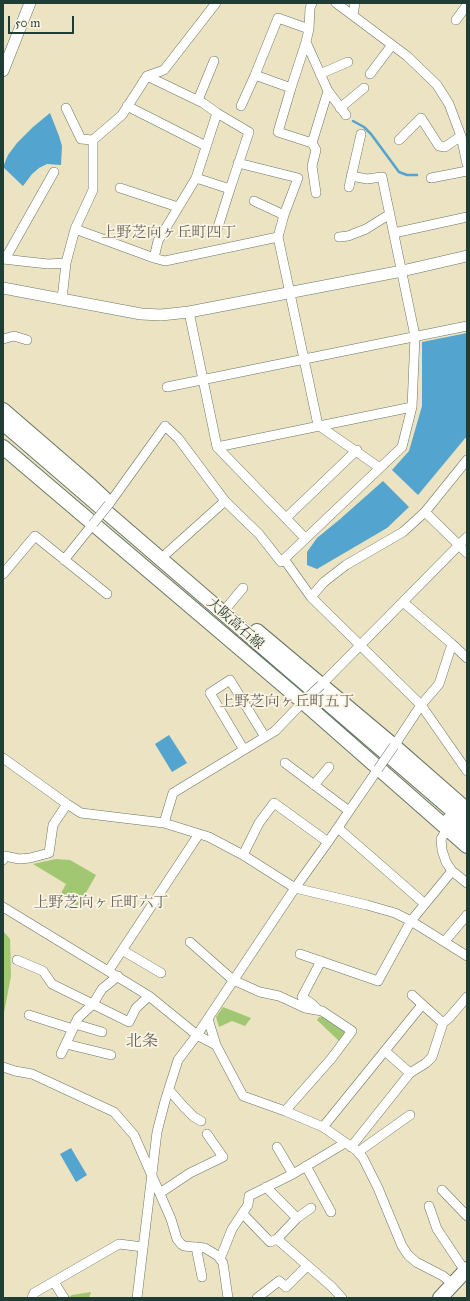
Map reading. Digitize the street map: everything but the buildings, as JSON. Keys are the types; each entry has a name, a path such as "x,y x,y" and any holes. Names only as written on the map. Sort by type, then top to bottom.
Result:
{"main road":[{"path":"3,410 92,486 109,504 394,746 467,810"},
{"name":"大阪高石線","path":"3,424 467,823"},
{"name":"大阪高石線","path":"3,436 127,540 467,836"},
{"path":"3,447 303,702 467,846"},
{"path":"440,1298 466,1270"}],"street":[{"path":"3,71 30,3"},
{"path":"66,108 81,139 93,140 122,115 147,76 164,70 216,3"},
{"path":"312,3 310,8 309,29 306,42 278,132 312,143 316,150 312,166 316,193"},
{"path":"336,3 407,56 437,85 449,104 461,136 467,164"},
{"path":"352,15 355,3"},
{"path":"456,20 467,5"},
{"path":"241,106 278,18 309,29"},
{"path":"306,42 328,91 343,111 364,88"},
{"path":"370,74 392,45"},
{"path":"198,100 214,61"},
{"path":"320,74 348,62"},
{"path":"254,75 291,88"},
{"path":"147,76 198,100 249,132 218,227"},
{"path":"312,143 328,91"},
{"path":"127,106 206,146"},
{"path":"154,258 158,241 196,178 217,113"},
{"path":"400,140 421,118 439,146 445,147 461,136"},
{"path":"349,187 361,134"},
{"path":"62,299 66,263 75,229 93,190 93,140"},
{"path":"238,163 298,178 314,180"},
{"path":"431,178 467,171"},
{"path":"54,172 4,259 48,264 66,263"},
{"path":"282,561 402,447 412,406 415,336 382,177 366,179 351,176"},
{"path":"196,178 230,190"},
{"path":"298,178 284,215 278,237 318,425 357,450 380,468"},
{"path":"120,188 178,207"},
{"path":"254,201 284,215"},
{"path":"339,237 348,236 366,229 390,214"},
{"path":"394,233 467,217"},
{"path":"75,229 165,261 278,237"},
{"path":"3,288 141,314 161,315 189,312 402,271 467,256"},
{"path":"189,312 218,447 305,538"},
{"path":"167,387 467,326"},
{"path":"3,339 14,336 27,340"},
{"path":"218,447 412,406"},
{"path":"64,560 109,504 165,426 178,438 225,501 258,534 311,597 421,705 467,770"},
{"path":"286,518 357,450"},
{"path":"311,597 324,582 346,565 403,532 425,512 467,460"},
{"path":"167,553 225,501"},
{"path":"425,512 467,553"},
{"path":"4,570 35,536 107,594"},
{"path":"164,823 174,793 275,731 467,537"},
{"path":"228,606 243,588"},
{"path":"403,602 467,658"},
{"path":"137,1298 157,1132 178,1060 197,1035 295,888 338,828 421,705 439,684 452,644"},
{"path":"244,750 210,693 230,680 265,737"},
{"path":"3,758 81,813 164,823 209,837 243,855 295,888 396,913 446,941 467,956"},
{"path":"285,763 349,811"},
{"path":"314,785 329,767"},
{"path":"243,855 259,823 274,803 328,842"},
{"path":"3,860 5,856 18,859 30,858 49,853 53,825 67,804"},
{"path":"338,828 426,904"},
{"path":"447,829 441,839 442,850 446,862 452,871 467,883"},
{"path":"109,970 199,834"},
{"path":"300,954 378,981 411,921 452,871"},
{"path":"3,907 109,970 149,996 197,1035 216,1045"},
{"path":"446,941 467,915"},
{"path":"190,942 233,980 260,992 279,996 305,1008 322,1011 352,1031 331,1059 285,1111"},
{"path":"122,950 161,974"},
{"path":"17,960 43,971 52,984 129,1022 136,1008 149,996"},
{"path":"317,1010 312,1004 302,997 321,961"},
{"path":"61,1054 78,1018 93,1004 102,989 118,976"},
{"path":"412,995 443,1023"},
{"path":"351,1147 410,1073 426,1063 432,1057 443,1023 450,1018 467,997"},
{"path":"323,1127 422,1005"},
{"path":"29,1016 102,1032"},
{"path":"208,1018 216,1045 243,1096 323,1127 351,1147 363,1158 378,1188 402,1246 408,1255 416,1262 443,1276 453,1284"},
{"path":"66,1044 111,1055"},
{"path":"385,1051 410,1073"},
{"path":"3,1067 32,1074 114,1112 134,1135 171,1219 177,1239 184,1246 205,1248 220,1259 223,1264 228,1298"},
{"path":"169,1090 184,1107 201,1122"},
{"path":"220,1259 232,1229 248,1204 249,1196 306,1166 351,1147 410,1115"},
{"path":"160,1193 190,1173 223,1157 207,1134"},
{"path":"277,1147 293,1174"},
{"path":"306,1166 331,1212"},
{"path":"266,1187 297,1218"},
{"path":"442,1190 467,1216"},
{"path":"429,1206 437,1229 466,1270"},
{"path":"243,1214 270,1242 276,1239 297,1218 311,1208"},
{"path":"276,1239 342,1298"},
{"path":"32,1298 34,1294 119,1244 143,1247"},
{"path":"196,1247 202,1277"},
{"path":"257,1298 279,1281 286,1287 307,1266"},
{"path":"54,1282 64,1298"}],"green space":[{"path":"56,859 70,860 96,875 77,906 60,895 66,884 33,864"},
{"path":"3,931 10,939 11,976 3,1018"},
{"path":"223,1007 251,1018 245,1026 232,1021 219,1027 216,1017"},
{"path":"319,1017 324,1017 344,1030 344,1034 339,1041 317,1020"},
{"path":"91,1292 89,1298 68,1298 72,1295"}],"water":[{"path":"50,113 62,146 61,165 47,164 39,168 32,174 23,186 3,167 8,155 17,143"},
{"path":"467,333 467,436 418,495 392,470 409,451 422,406 422,342"},
{"path":"383,481 409,507 387,528 317,569 307,565 307,552 317,538"},
{"path":"169,735 187,763 172,772 155,744"},
{"path":"71,1148 87,1175 76,1182 60,1154"}],"waterway":[{"path":"353,121 364,127 371,134 399,172 407,175 417,175"}],"district":[{"name":"上野芝向ヶ丘町四丁","path":"169,233"},
{"name":"上野芝向ヶ丘町五丁","path":"287,702"},
{"name":"上野芝向ヶ丘町六丁","path":"101,903"},
{"name":"北条","path":"142,1042"}]}
